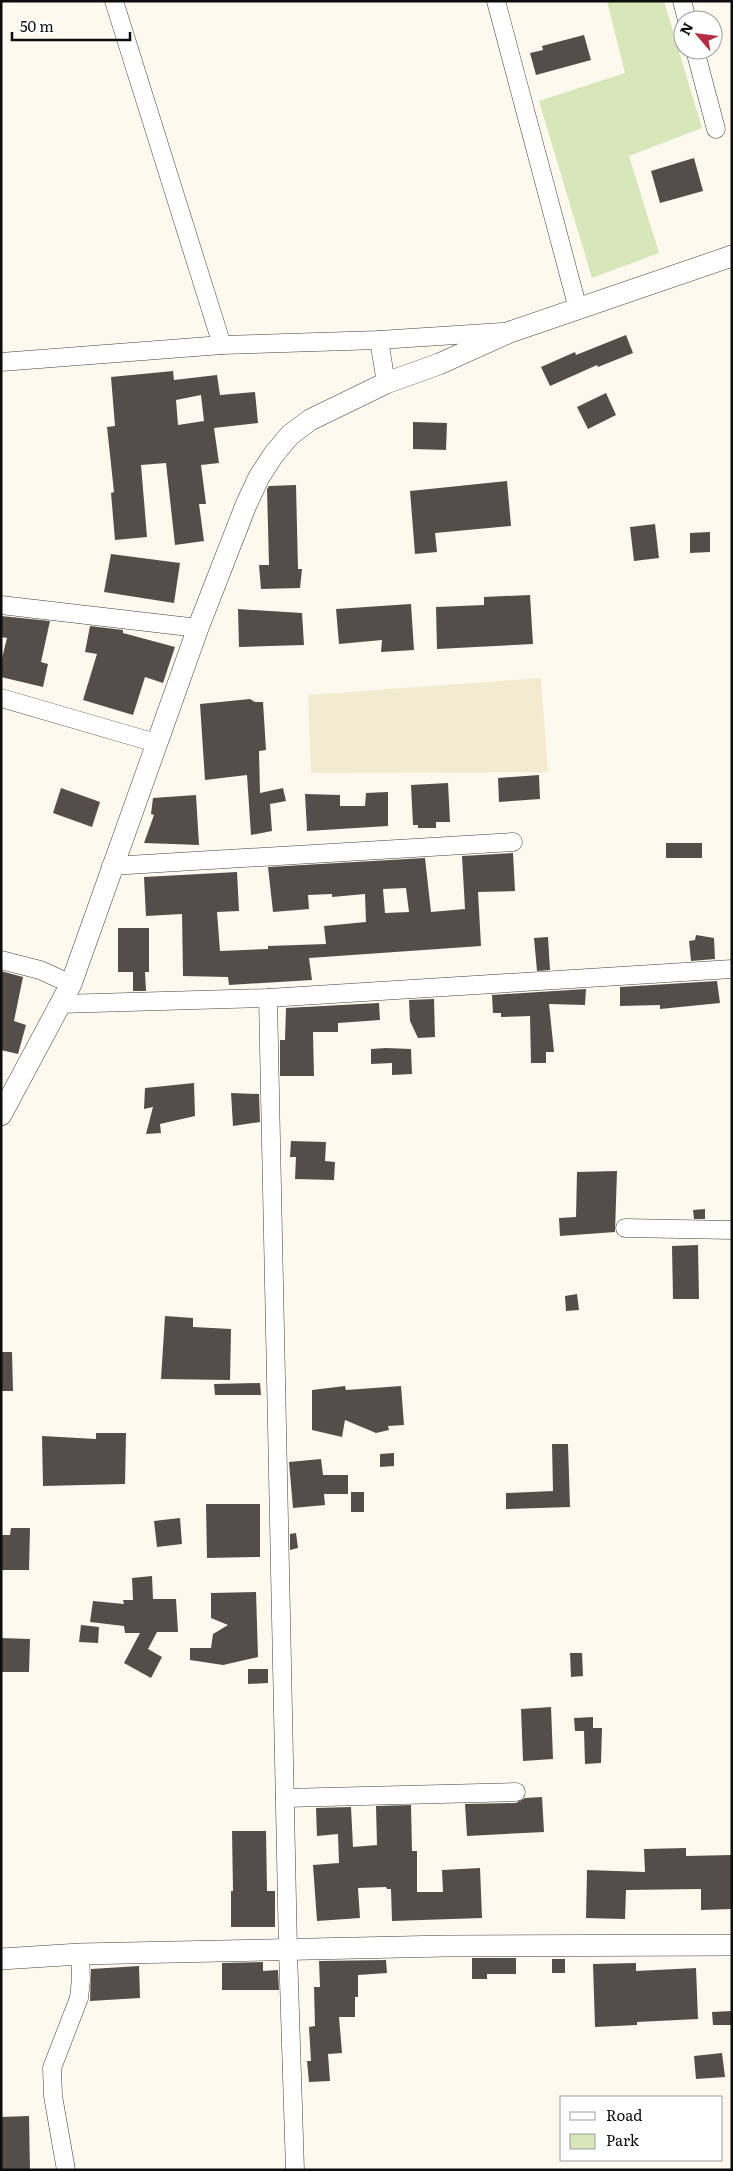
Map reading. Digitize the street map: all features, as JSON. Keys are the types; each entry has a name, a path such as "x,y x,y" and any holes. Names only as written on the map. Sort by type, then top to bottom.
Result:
{"street":[{"path":"114,1 222,345"},
{"path":"496,1 578,309"},
{"path":"698,60 716,129"},
{"path":"1,1115 71,984 111,866 198,628 246,505 259,477 274,454 290,436 310,420 386,383 439,364 510,332 732,256"},
{"path":"1,362 222,345 378,340 510,332"},
{"path":"378,340 386,383"},
{"path":"1,606 198,628"},
{"path":"1,698 156,743"},
{"path":"111,866 513,842"},
{"path":"1,960 40,970 71,984"},
{"path":"60,1004 268,998 732,969"},
{"path":"268,998 288,1950 295,2170"},
{"path":"625,1228 732,1230"},
{"path":"285,1798 516,1792"},
{"path":"1,1959 80,1954 446,1946 732,1945"},
{"path":"66,2170 54,2096 52,2068 79,1998 81,1979 80,1954"}],"shaded area":[{"path":"541,678 548,772 311,773 308,695"}],"green space":[{"path":"607,1 664,1 673,31 673,60 682,60 702,128 629,156 659,253 592,278 539,101 625,73"}],"building":[{"path":"584,35 591,60 536,75 530,53 543,50 542,46"},
{"path":"694,158 703,191 660,203 651,171"},
{"path":"626,335 633,353 598,367 597,365 550,386 541,367 575,352 576,355"},
{"path":"173,371 174,380 217,375 220,395 255,392 258,423 214,428 219,463 201,465 206,504 199,504 204,541 175,545 166,463 141,465 147,537 115,540 111,493 114,492 107,427 115,426 111,377","holes":["201,395 204,421 178,425 176,400"]},
{"path":"606,393 616,415 588,429 577,407"},
{"path":"413,422 447,423 446,450 413,449"},
{"path":"507,481 511,526 435,533 437,552 415,554 410,491"},
{"path":"296,485 298,569 302,569 300,588 261,589 259,565 269,565 267,489 269,486"},
{"path":"655,524 659,558 634,561 630,527"},
{"path":"710,532 710,552 690,553 690,533"},
{"path":"111,554 180,563 174,603 104,592"},
{"path":"530,595 533,644 437,649 436,607 484,605 484,597"},
{"path":"411,604 414,650 381,652 382,640 339,644 336,609"},
{"path":"238,609 302,613 304,645 239,647"},
{"path":"1,616 50,621 41,662 48,664 43,687 1,677 1,662 7,638 1,637"},
{"path":"90,626 123,630 123,633 175,647 163,683 145,677 133,715 83,700 97,654 85,652"},
{"path":"250,699 255,702 263,702 266,750 259,751 260,793 283,788 286,801 270,804 272,831 251,835 247,775 205,780 200,704"},
{"path":"539,775 540,799 499,802 498,778"},
{"path":"448,783 450,822 436,822 436,828 418,828 418,825 413,825 411,785"},
{"path":"61,788 100,802 92,827 53,813"},
{"path":"388,792 388,826 307,831 305,794 340,795 340,806 365,806 366,793"},
{"path":"196,795 199,845 144,843 154,815 151,814 153,798"},
{"path":"666,843 702,843 702,858 666,858"},
{"path":"513,853 515,891 478,892 481,946 309,958 312,980 229,985 228,977 183,976 182,914 146,916 144,877 237,872 239,911 217,912 220,951 268,949 268,946 326,944 324,926 366,922 365,894 332,897 332,894 308,895 309,909 273,912 268,867 425,858 431,912 465,909 462,856","holes":["406,888 409,912 385,913 383,889"]},
{"path":"118,928 149,928 149,972 145,972 146,991 133,991 133,972 118,972"},
{"path":"696,935 714,938 715,959 691,961 689,941 695,940"},
{"path":"548,937 550,970 537,971 534,938"},
{"path":"1,971 23,977 14,1021 26,1025 18,1054 1,1050"},
{"path":"717,981 720,1003 660,1009 660,1005 620,1006 620,987"},
{"path":"586,989 585,1005 549,1004 554,1052 546,1052 546,1063 531,1063 530,1016 501,1017 501,1013 493,1013 492,995"},
{"path":"434,999 435,1037 418,1038 410,1021 409,1000"},
{"path":"379,1003 380,1020 338,1023 338,1032 313,1032 314,1076 280,1076 280,1040 285,1040 286,1008"},
{"path":"371,1049 411,1049 412,1074 392,1075 392,1063 371,1064"},
{"path":"194,1083 195,1116 160,1124 161,1133 146,1134 153,1107 144,1109 145,1088"},
{"path":"231,1093 259,1094 260,1122 233,1126"},
{"path":"291,1141 326,1142 325,1161 335,1162 334,1180 295,1179 296,1157 290,1157"},
{"path":"617,1171 615,1232 560,1236 559,1218 576,1217 577,1172"},
{"path":"705,1209 705,1219 694,1219 693,1210"},
{"path":"698,1245 699,1299 673,1299 672,1246"},
{"path":"577,1294 579,1310 566,1311 565,1296"},
{"path":"165,1316 193,1318 193,1327 231,1329 230,1380 161,1379"},
{"path":"1,1352 12,1352 13,1391 1,1391"},
{"path":"260,1383 261,1395 215,1395 214,1384"},
{"path":"345,1386 346,1390 401,1386 404,1425 388,1426 389,1430 376,1433 345,1420 342,1437 312,1430 312,1390"},
{"path":"96,1433 126,1433 125,1484 43,1486 42,1436 96,1439"},
{"path":"552,1444 568,1444 570,1507 506,1509 506,1493 553,1491"},
{"path":"394,1453 394,1466 380,1467 380,1454"},
{"path":"321,1459 323,1475 348,1475 348,1494 324,1494 325,1505 293,1508 289,1462"},
{"path":"351,1492 364,1492 364,1512 351,1512"},
{"path":"206,1504 260,1504 260,1557 207,1558"},
{"path":"180,1518 182,1544 157,1547 154,1521"},
{"path":"11,1528 30,1528 29,1570 1,1570 1,1535 10,1535"},
{"path":"296,1533 298,1548 290,1550 290,1534"},
{"path":"152,1576 153,1599 176,1599 178,1632 157,1632 148,1649 162,1657 151,1678 124,1663 140,1633 125,1633 124,1626 90,1622 93,1601 124,1604 123,1600 133,1600 132,1578"},
{"path":"256,1592 258,1657 223,1665 190,1660 190,1648 211,1648 213,1634 228,1625 211,1618 211,1593"},
{"path":"81,1625 99,1627 98,1643 79,1642"},
{"path":"1,1638 30,1639 29,1672 1,1672"},
{"path":"570,1653 582,1653 583,1676 571,1677"},
{"path":"248,1669 268,1669 268,1683 248,1684"},
{"path":"551,1707 553,1759 523,1761 521,1709"},
{"path":"593,1717 593,1728 602,1728 601,1763 585,1764 584,1731 575,1731 574,1718"},
{"path":"542,1797 544,1832 467,1836 465,1804 516,1803 525,1798"},
{"path":"411,1805 412,1851 417,1851 417,1892 443,1892 442,1870 480,1868 482,1918 392,1921 391,1889 386,1887 358,1888 360,1918 317,1921 313,1865 339,1863 338,1834 317,1836 316,1808 351,1807 353,1847 377,1845 376,1806"},
{"path":"232,1831 266,1831 267,1891 275,1891 275,1927 231,1927 231,1891 233,1891"},
{"path":"686,1848 686,1856 732,1855 732,1909 701,1910 701,1889 626,1890 625,1919 586,1918 587,1870 645,1872 644,1849"},
{"path":"472,1958 516,1958 516,1974 487,1974 487,1979 472,1979"},
{"path":"552,1959 565,1959 565,1973 552,1973"},
{"path":"386,1960 387,1973 358,1975 358,1997 355,1997 355,2017 339,2017 342,2053 328,2054 330,2081 309,2082 307,2061 311,2061 309,2027 315,2026 314,1987 320,1987 319,1961"},
{"path":"263,1962 263,1971 278,1970 279,1990 222,1990 222,1963"},
{"path":"636,1963 636,1971 696,1968 698,2019 637,2022 637,2025 595,2027 593,1964"},
{"path":"139,1966 140,1998 90,2001 91,1969"},
{"path":"732,2011 732,2025 713,2025 712,2012"},
{"path":"722,2053 725,2077 696,2079 694,2056"},
{"path":"29,2116 30,2170 1,2170 1,2117"}]}
